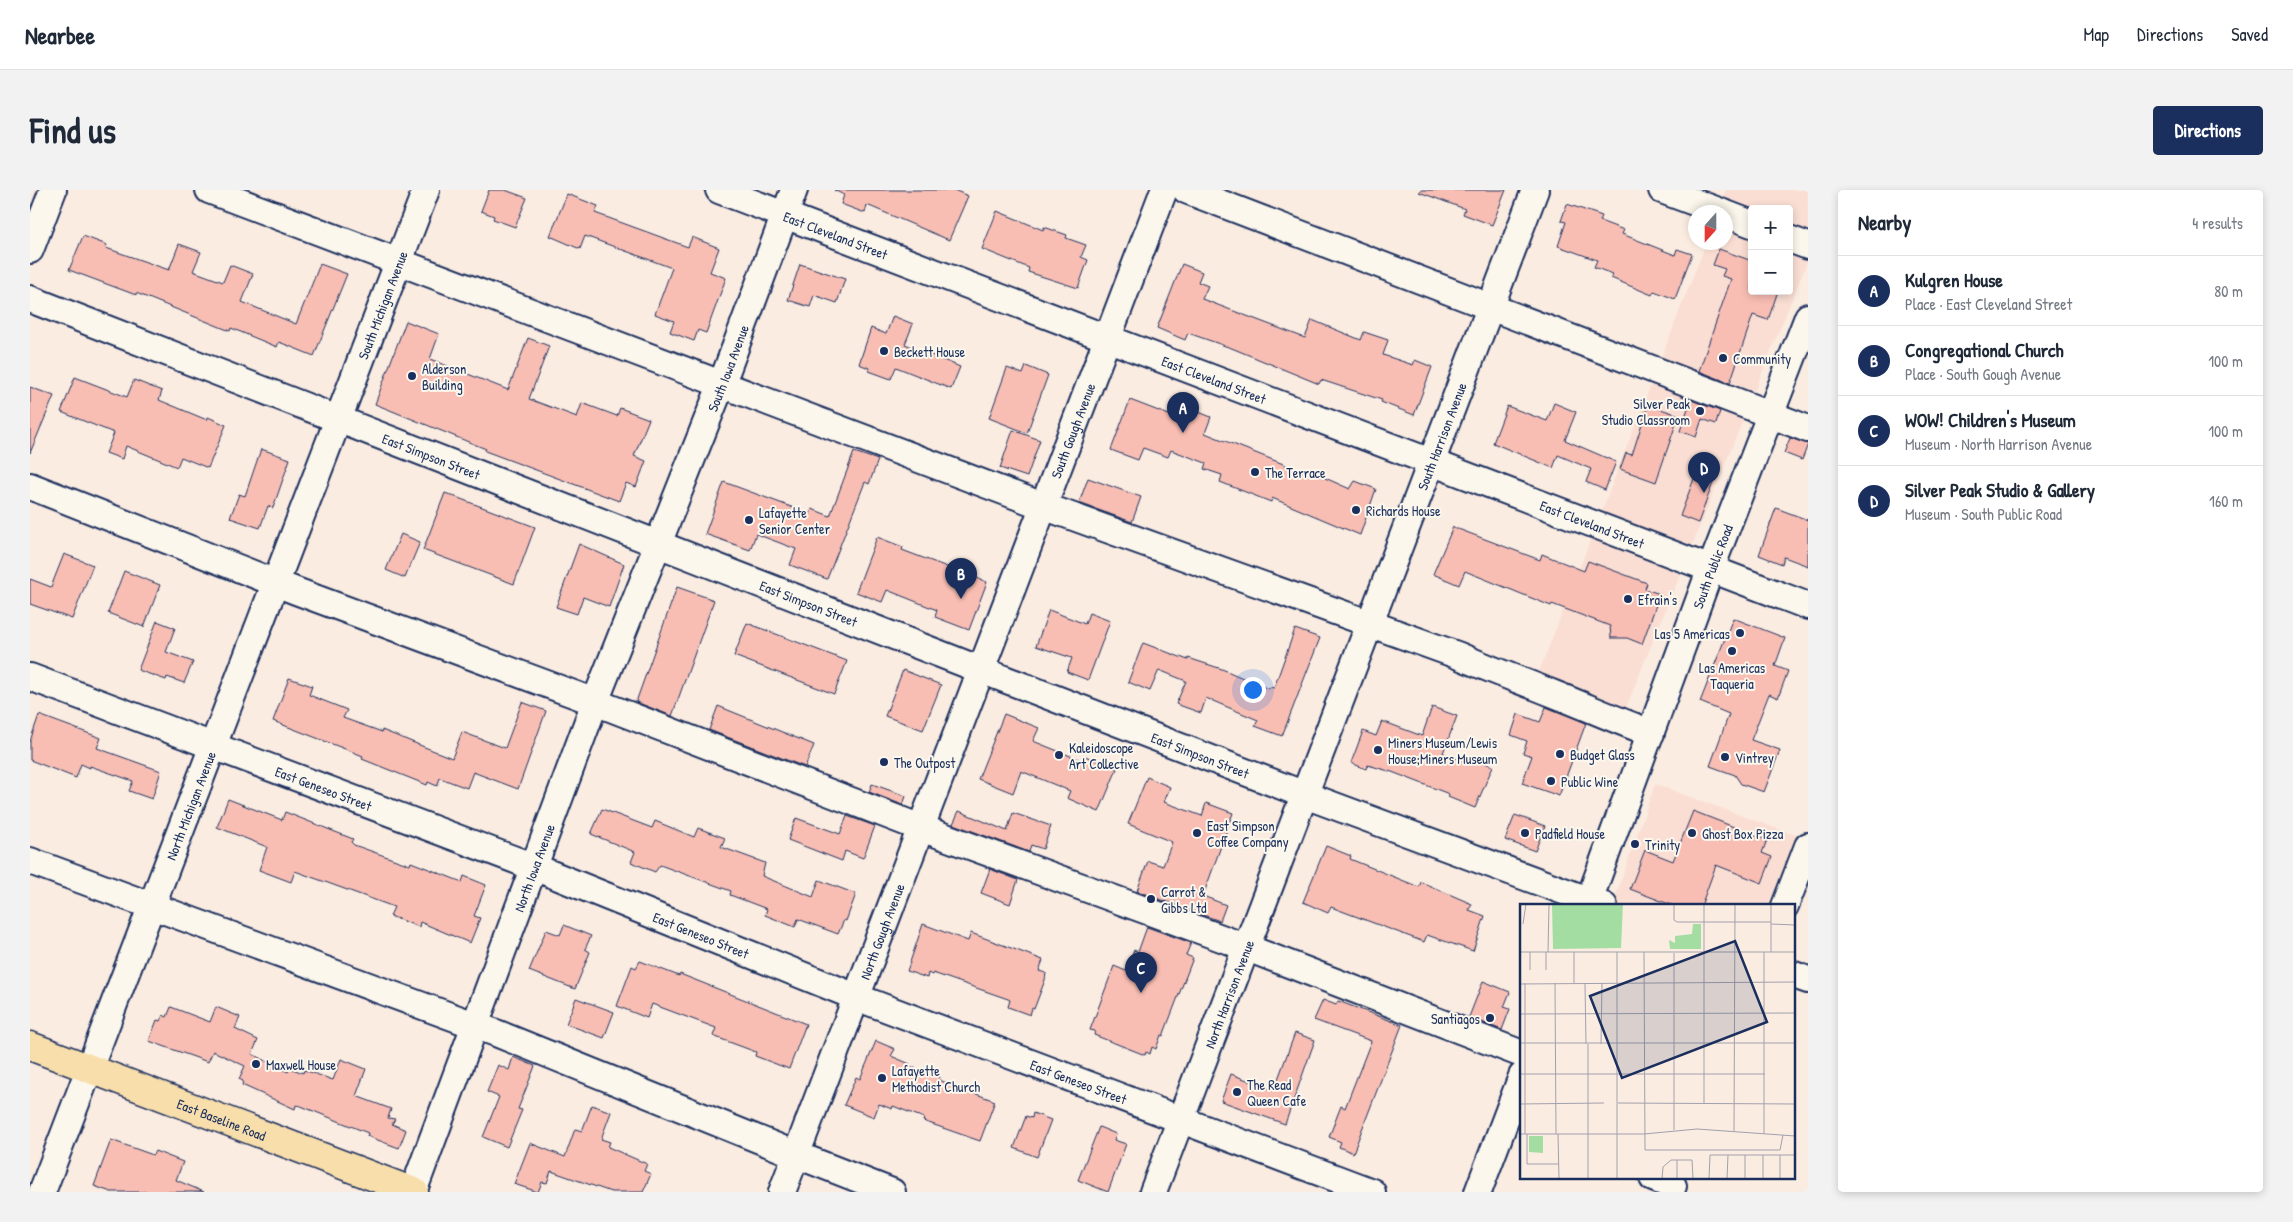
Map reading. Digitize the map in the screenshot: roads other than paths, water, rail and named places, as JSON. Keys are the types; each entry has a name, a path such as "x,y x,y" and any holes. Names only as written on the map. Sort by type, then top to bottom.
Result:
{"main road":[{"name":"East Baseline Road","path":"30,1046 413,1192"}],"street":[{"path":"30,250 53,190"},
{"path":"209,190 1043,506 1457,655 1500,674 1555,694 1604,716 1651,733"},
{"name":"South Michigan Avenue","path":"338,420 397,261 426,190"},
{"name":"East Cleveland Street","path":"718,190 1429,463 1808,606"},
{"name":"South Iowa Avenue","path":"657,544 722,383 794,190"},
{"name":"South Gough Avenue","path":"981,670 1164,190"},
{"path":"1186,190 1808,429"},
{"name":"South Harrison Avenue","path":"1305,795 1429,463 1535,190"},
{"path":"1662,190 1702,205"},
{"path":"1733,217 1748,222"},
{"path":"1793,240 1808,246"},
{"name":"East Simpson Street","path":"30,299 981,670 1594,904"},
{"name":"South Public Road","path":"1594,904 1651,733 1711,568 1808,317"},
{"name":"North Michigan Avenue","path":"42,1192 338,420"},
{"path":"30,486 275,584 595,702 921,828 1246,948 1520,1053"},
{"name":"North Iowa Avenue","path":"413,1192 473,1025 657,544"},
{"name":"North Gough Avenue","path":"782,1192 981,670"},
{"name":"East Geneseo Street","path":"30,677 534,867 856,997 1180,1119 1314,1182 1372,1192"},
{"name":"North Harrison Avenue","path":"1153,1192 1305,795"},
{"path":"1786,904 1808,846"},
{"path":"30,861 473,1025 797,1156 892,1192"},
{"path":"1796,976 1808,980"},
{"path":"1478,1192 1514,1123 1520,1088"}],"place":[{"name":"Beckett House","path":"884,351"},
{"name":"Community","path":"1723,358"},
{"name":"Alderson Building","path":"412,376"},
{"name":"Silver Peak Studio Classroom","path":"1700,411"},
{"name":"Kulgren House","path":"1183,433"},
{"name":"The Terrace","path":"1255,472"},
{"name":"Silver Peak Studio & Gallery","path":"1704,493"},
{"name":"Richards House","path":"1356,510"},
{"name":"Lafayette Senior Center","path":"749,520"},
{"name":"Congregational Church","path":"961,599"},
{"name":"Efrain's","path":"1628,599"},
{"name":"Las 5 Americas","path":"1740,633"},
{"name":"Las Americas Taqueria","path":"1732,651"},
{"name":"Miners Museum/Lewis House;Miners Museum","path":"1378,750"},
{"name":"Budget Glass","path":"1560,754"},
{"name":"Kaleidoscope Art Collective","path":"1059,755"},
{"name":"Vintrey","path":"1725,757"},
{"name":"The Outpost","path":"884,762"},
{"name":"Public Wine","path":"1551,781"},
{"name":"East Simpson Coffee Company","path":"1197,833"},
{"name":"Padfield House","path":"1525,833"},
{"name":"Ghost Box Pizza","path":"1692,833"},
{"name":"Trinity","path":"1635,844"},
{"name":"Carrot & Gibbs Ltd","path":"1151,899"},
{"name":"WOW! Children's Museum","path":"1141,993"},
{"name":"Santiagos","path":"1490,1018"},
{"name":"Maxwell House","path":"256,1064"},
{"name":"Lafayette Methodist Church","path":"882,1078"},
{"name":"The Read Queen Cafe","path":"1237,1092"}]}
